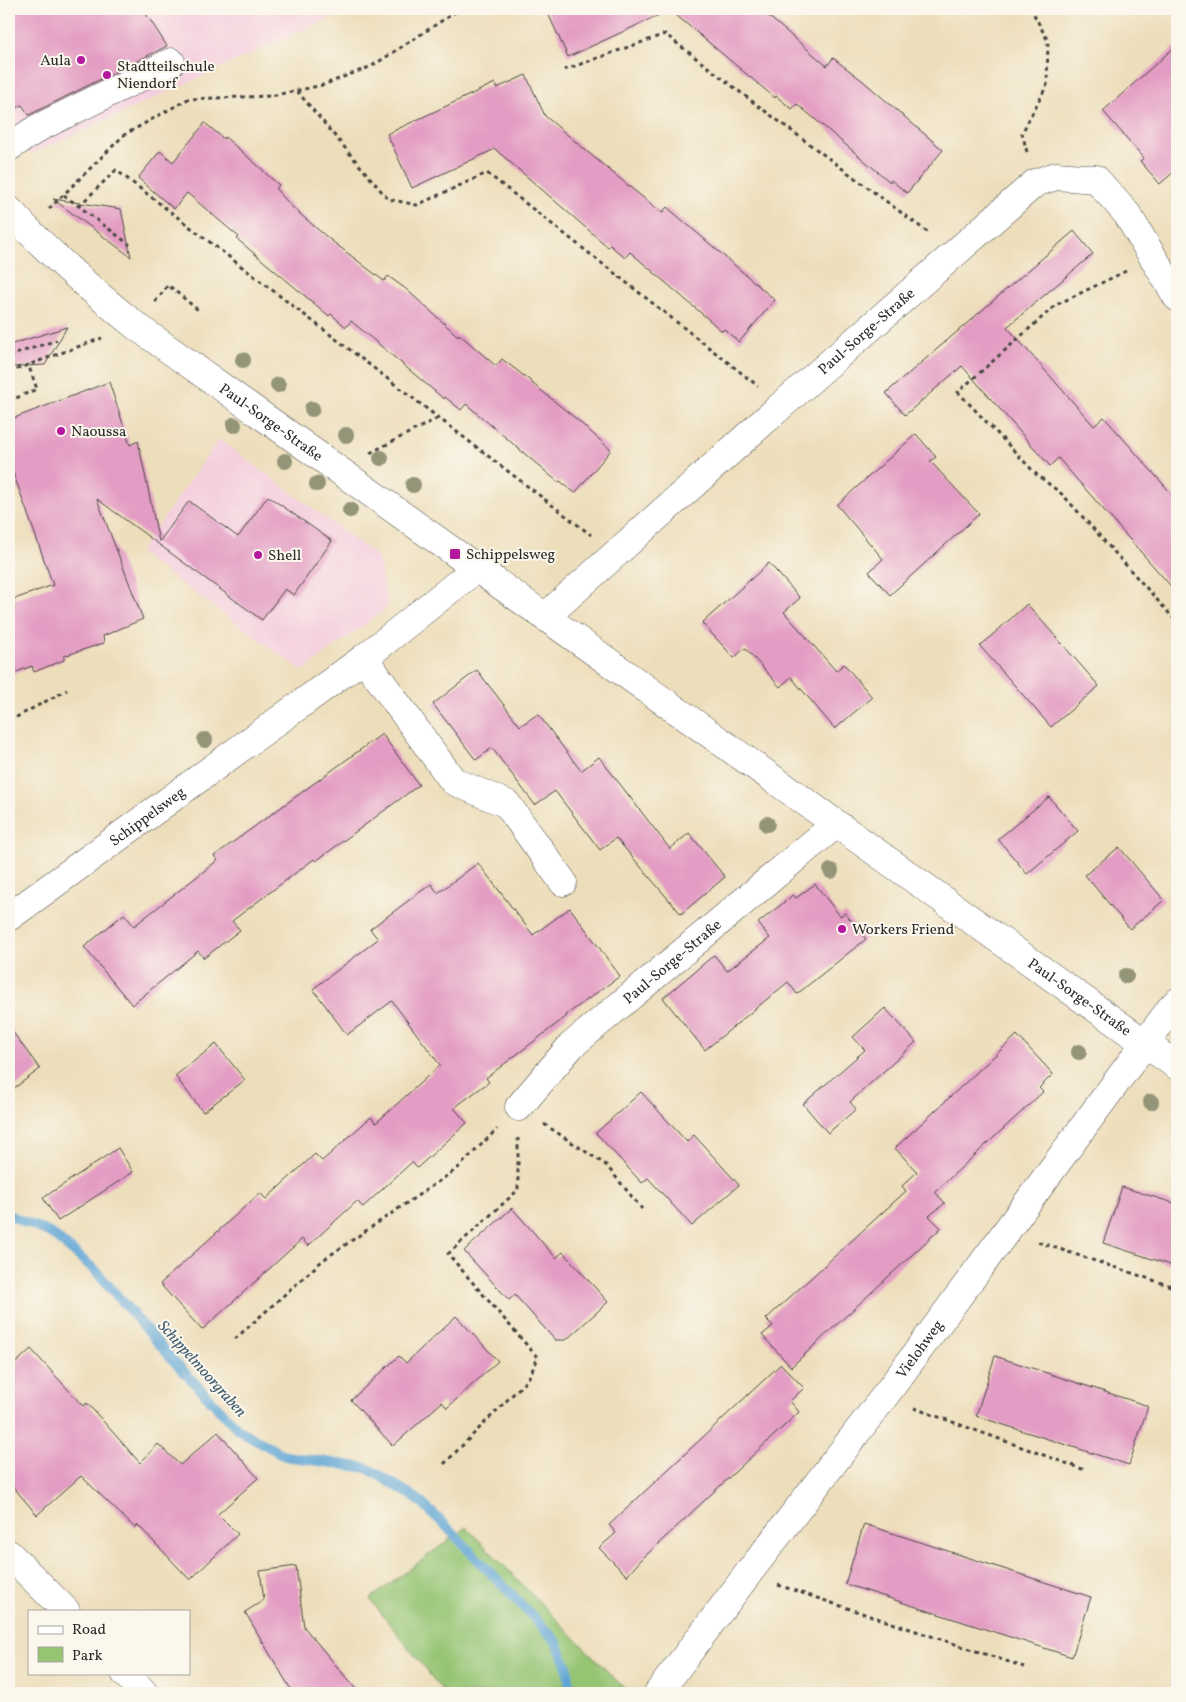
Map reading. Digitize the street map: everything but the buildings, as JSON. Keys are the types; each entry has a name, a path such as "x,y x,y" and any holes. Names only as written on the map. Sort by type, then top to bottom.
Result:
{"street":[{"path":"9,147 38,128 171,62"},
{"name":"Paul-Sorge-Straße","path":"545,617 782,405 1035,183 1056,176 1096,179 1127,214 1177,297"},
{"name":"Paul-Sorge-Straße","path":"18,220 82,282 136,326 1177,1066"},
{"name":"Schippelsweg","path":"9,917 364,658 476,568"},
{"path":"364,658 453,781 507,804 563,882"},
{"name":"Paul-Sorge-Straße","path":"518,1107 571,1046 836,824"},
{"name":"Vielohweg","path":"658,1693 884,1397 1177,1002"},
{"path":"9,1554 65,1610"},
{"path":"126,1674 144,1693"}],"path":[{"path":"18,220 64,195 124,135 188,99 271,96 323,85 372,66 460,9"},
{"path":"1031,9 1048,41 1047,85 1022,133 1035,183"},
{"path":"564,70 665,34 749,100 955,253"},
{"path":"297,91 388,200 417,205 487,173 782,405"},
{"path":"79,206 116,170 616,554"},
{"path":"64,195 130,245"},
{"path":"1154,258 1056,305 958,392 1036,474 1063,495 1177,622"},
{"path":"9,356 57,340"},
{"path":"9,401 37,389 28,364"},
{"path":"338,470 438,418"},
{"path":"9,721 67,690"},
{"path":"518,1107 606,1165 642,1209"},
{"path":"235,1340 323,1260 457,1169 518,1107"},
{"path":"444,1464 528,1379 538,1358 448,1254 518,1190 518,1107"},
{"path":"1006,1231 1177,1288"},
{"path":"884,1397 1085,1470"},
{"path":"747,1575 1024,1668"}],"shaded area":[{"name":"Stadtteilschule Niendorf","path":"9,9 349,9 32,154 9,140"},
{"name":"Shell","path":"219,439 378,557 388,607 303,671 139,553"}],"green space":[{"path":"466,1527 625,1689 621,1693 444,1693 370,1599"}],"waterway":[{"name":"Schippelmoorgraben","path":"9,1215 52,1234 95,1270 172,1359 239,1430 285,1456 367,1468 416,1498 444,1524 556,1641 567,1666 571,1693"}],"place":[{"name":"Aula","path":"81,60"},
{"name":"Stadtteilschule Niendorf","path":"107,75"},
{"name":"Naoussa","path":"61,431"},
{"name":"Schippelsweg","path":"455,554"},
{"name":"Shell","path":"258,555"},
{"name":"Workers Friend","path":"842,929"}]}
